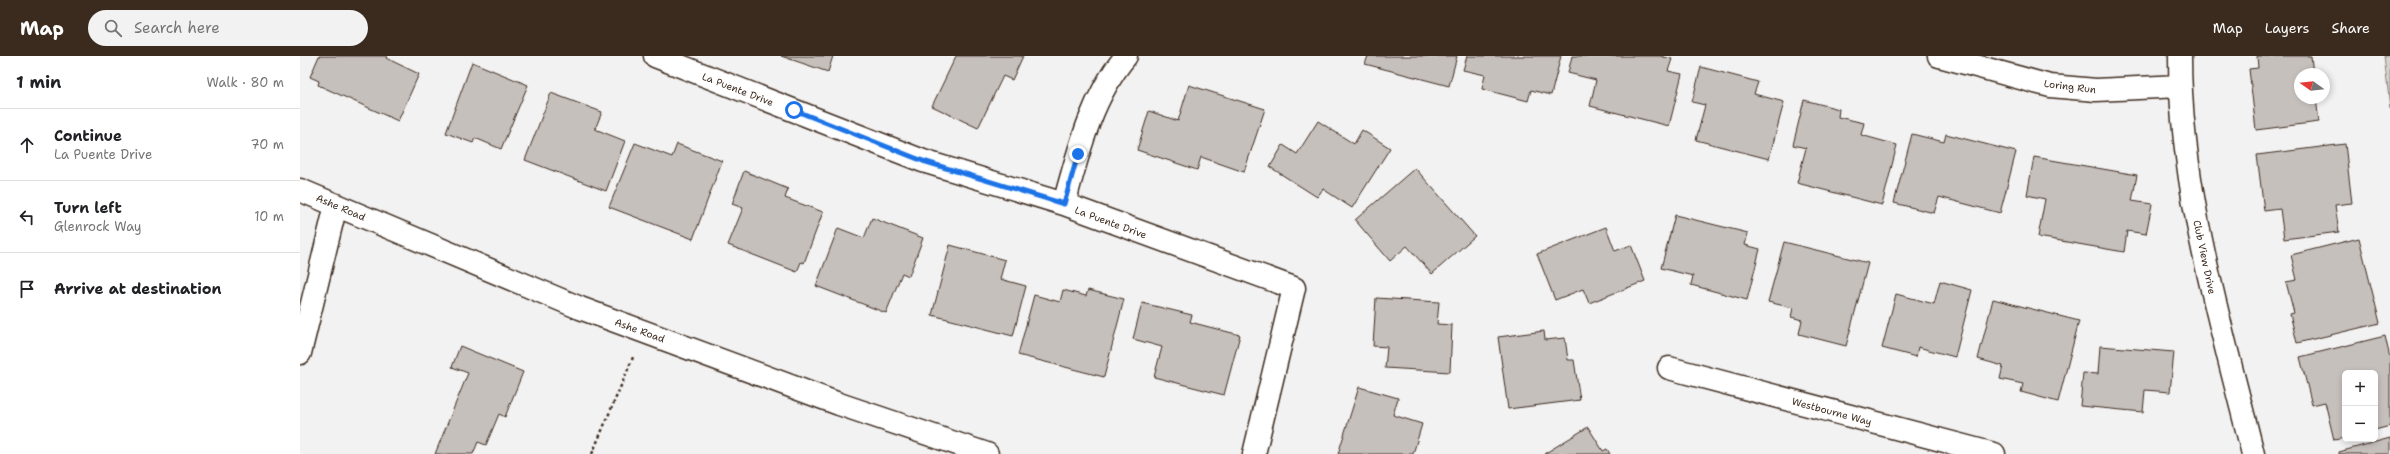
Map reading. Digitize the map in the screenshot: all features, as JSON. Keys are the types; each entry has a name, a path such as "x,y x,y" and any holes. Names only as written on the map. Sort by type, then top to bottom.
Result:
{"street":[{"path":"1064,204 1082,141 1097,102 1126,56"},
{"name":"Loring Run","path":"1939,56 2050,86 2096,90 2180,86"},
{"name":"Club View Drive","path":"2180,56 2180,86 2187,164 2203,251 2253,454"},
{"name":"La Puente Drive","path":"663,57 923,161 1064,204 1294,288 1254,454"},
{"name":"Ashe Road","path":"300,190 580,308 840,404 987,454"},
{"path":"300,353 336,205"},
{"name":"Westbourne Way","path":"1670,368 1994,454"}],"path":[{"path":"592,454 644,331"}],"shaded area":[{"path":"2384,56 2390,56 2390,108"}],"building":[{"path":"319,56 387,56 386,58 419,74 398,121 318,85 319,81 310,77"},
{"path":"781,56 833,56 828,72"},
{"path":"956,56 1023,56 1012,80 1003,76 978,128 932,106"},
{"path":"1368,56 1457,56 1449,86 1365,64"},
{"path":"1467,56 1561,56 1551,95 1531,90 1528,101 1482,89 1485,75 1463,70"},
{"path":"1572,56 1660,56 1672,59 1668,71 1682,74 1669,126 1590,106 1596,80 1568,73"},
{"path":"2257,56 2311,56 2312,68 2294,68 2294,104 2317,104 2319,122 2256,130 2249,69 2258,68"},
{"path":"472,62 528,85 501,149 475,138 473,143 446,133"},
{"path":"1701,67 1758,82 1754,94 1784,102 1769,159 1696,140 1705,105 1692,102"},
{"path":"1189,85 1265,109 1244,172 1201,157 1197,170 1137,150 1149,111 1178,121"},
{"path":"551,93 602,112 595,129 625,141 606,191 525,160"},
{"path":"1804,100 1839,109 1838,117 1864,123 1861,135 1897,145 1882,205 1797,183 1806,148 1793,145"},
{"path":"1318,121 1354,144 1362,130 1390,148 1352,208 1323,189 1317,197 1270,167 1283,145 1297,154"},
{"path":"1912,134 1944,142 1946,134 2016,152 2000,213 1939,197 1934,213 1894,203"},
{"path":"635,143 672,157 677,144 722,161 693,239 609,207"},
{"path":"2345,144 2352,203 2335,205 2339,232 2284,239 2280,209 2264,211 2257,155"},
{"path":"2034,157 2137,175 2132,201 2152,204 2146,234 2127,231 2124,252 2038,237 2045,199 2027,195"},
{"path":"1415,168 1475,236 1432,274 1407,246 1390,261 1355,220"},
{"path":"744,171 788,189 785,198 823,212 804,263 801,262 797,272 728,245 743,208 732,204"},
{"path":"1675,215 1748,233 1745,245 1760,249 1747,300 1691,285 1693,276 1661,268"},
{"path":"872,218 923,238 909,276 902,273 886,313 816,286 838,228 864,238"},
{"path":"1606,227 1615,251 1631,245 1645,281 1589,303 1583,289 1555,300 1537,254"},
{"path":"2359,238 2380,323 2297,343 2290,314 2294,313 2286,282 2297,280 2291,255"},
{"path":"1784,242 1868,263 1846,346 1799,334 1802,320 1791,317 1793,308 1768,302"},
{"path":"950,245 1005,260 1000,279 1026,286 1013,336 932,315"},
{"path":"1940,281 1972,290 1955,357 1918,347 1916,357 1882,348 1896,294 1934,304"},
{"path":"1063,290 1086,296 1088,290 1124,299 1104,377 1018,355 1034,295 1060,302"},
{"path":"1376,298 1439,302 1437,324 1452,325 1450,372 1385,368 1387,347 1373,346"},
{"path":"1993,299 2079,321 2058,402 2021,392 2023,384 2000,379 2003,366 1978,359"},
{"path":"1142,303 1192,315 1190,322 1240,335 1224,395 1154,377 1162,347 1133,339"},
{"path":"1544,331 1545,340 1565,338 1568,360 1574,360 1580,400 1508,409 1498,337"},
{"path":"2385,336 2390,358 2390,426 2378,429 2378,370 2342,370 2342,439 2334,440 2325,402 2312,405 2300,357"},
{"path":"460,346 523,372 505,417 499,414 486,445 478,442 473,454 435,454 468,373 452,367"},
{"path":"2100,346 2174,352 2170,392 2145,390 2143,412 2080,406 2083,373 2098,374"},
{"path":"1359,387 1398,398 1393,415 1422,424 1413,454 1338,454"},
{"path":"1588,427 1603,451 1607,449 1610,454 1544,454"},
{"path":"2390,438 2390,454 2339,454 2339,452"}],"route":[{"path":"794,110 923,161 1064,204 1078,154"}]}
